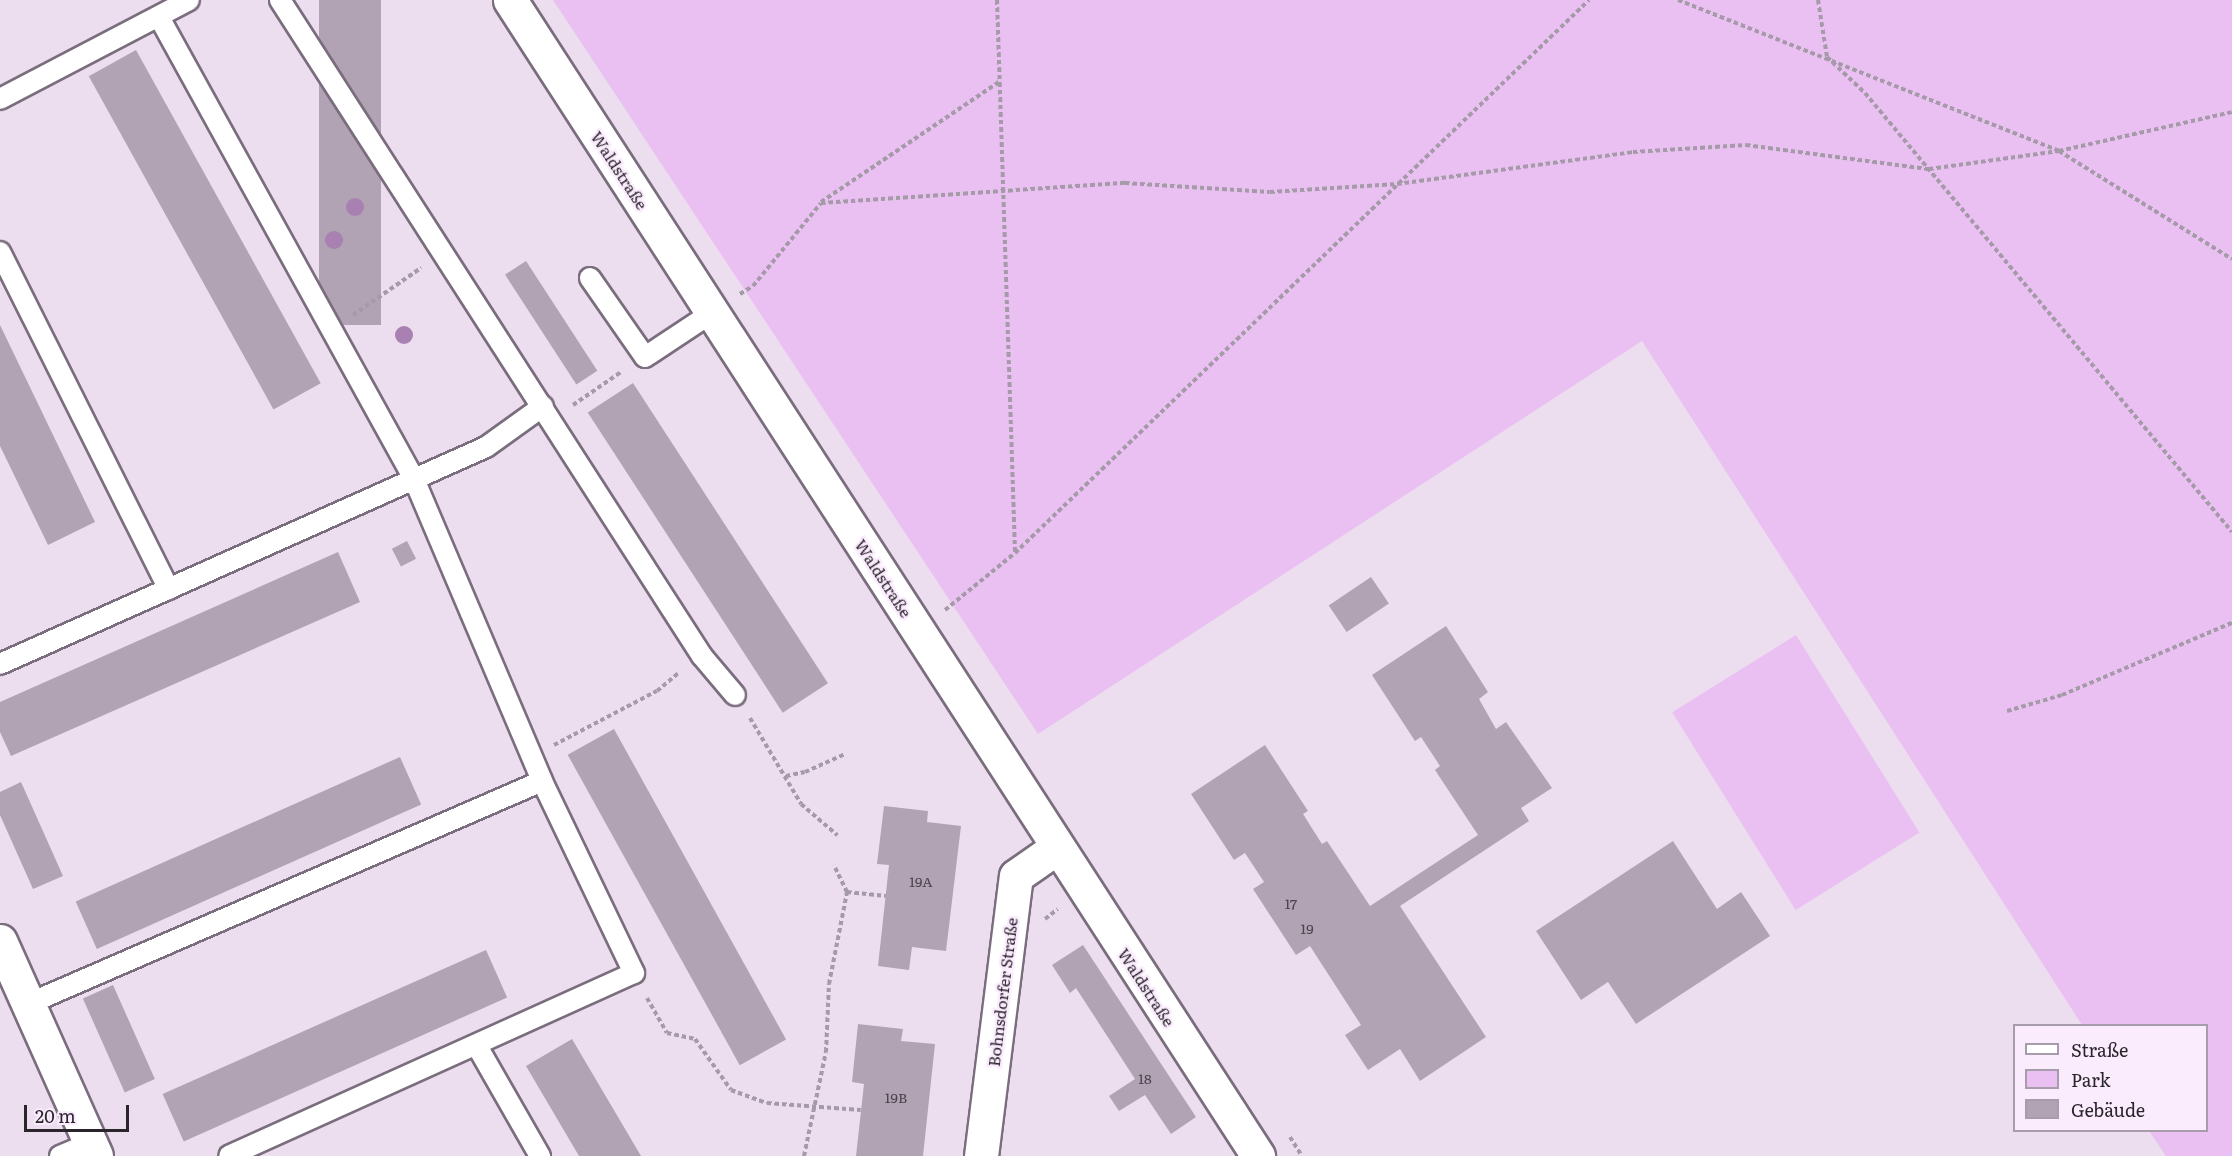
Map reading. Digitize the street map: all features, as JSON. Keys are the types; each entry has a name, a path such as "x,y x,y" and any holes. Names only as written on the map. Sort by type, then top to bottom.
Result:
{"street":[{"name":"Waldstraße","path":"510,0 919,631 1056,848 1258,1156"},
{"name":"Bohnsdorfer Straße","path":"981,1156 1016,876 1056,848"},
{"path":"0,941 93,1149"}],"lane":[{"path":"0,99 189,0"},
{"path":"280,0 702,656 735,695"},
{"path":"159,17 414,479 542,781 634,973 477,1046 229,1156"},
{"path":"0,252 170,589"},
{"path":"590,278 645,357 713,312"},
{"path":"0,664 486,447 547,413"},
{"path":"28,1004 542,781"},
{"path":"477,1046 540,1156"},
{"path":"60,1156 93,1149"}],"path":[{"path":"997,0 1016,553"},
{"path":"919,631 1016,553 1589,0"},
{"path":"1678,0 1827,57 2059,151 2232,259"},
{"path":"1818,0 1827,57 1865,93 2232,532"},
{"path":"713,312 753,286 821,203 999,81"},
{"path":"821,203 1004,189 1125,183 1270,192 1397,184 1633,152 1746,145 1929,169 2059,151 2232,112"},
{"path":"332,329 442,254"},
{"path":"547,413 645,357"},
{"path":"2007,711 2062,695 2232,623"},
{"path":"533,756 657,691 702,656"},
{"path":"735,695 801,804 837,836"},
{"path":"786,776 805,772 844,754"},
{"path":"804,1156 816,1109 826,1052 829,984 846,892 834,866"},
{"path":"846,892 886,897"},
{"path":"634,973 668,1033 695,1039 731,1090 767,1103 816,1109 861,1110"}],"green space":[{"path":"553,0 2232,0 2232,1156 2166,1156 2150,1132 2208,1132 2208,1024 2081,1024 1642,341 1038,734"},
{"path":"1796,635 1919,833 1796,910 1672,712"}],"building":[{"path":"319,0 381,0 381,325 319,325"},
{"path":"136,50 321,383 273,409 89,76"},
{"path":"526,261 597,371 576,384 505,275"},
{"path":"0,325 95,522 48,545 0,446"},
{"path":"633,383 828,683 783,713 588,412"},
{"path":"407,541 416,559 401,567 392,549"},
{"path":"338,552 360,602 11,756 0,732 0,702"},
{"path":"1371,577 1389,604 1347,632 1329,606"},
{"path":"1446,626 1488,692 1479,699 1496,729 1506,722 1552,788 1521,808 1529,821 1400,906 1486,1037 1420,1081 1400,1049 1368,1070 1345,1035 1361,1025 1310,946 1296,955 1253,889 1264,882 1245,853 1234,860 1191,794 1265,745 1308,811 1303,814 1322,844 1327,841 1370,906 1478,835 1435,770 1440,766 1421,737 1415,741 1372,675"},
{"path":"614,729 786,1039 740,1065 568,755"},
{"path":"400,757 421,805 97,949 76,901"},
{"path":"21,782 63,876 33,889 0,815 0,792"},
{"path":"884,806 928,811 927,822 961,826 946,951 912,947 909,970 878,966 889,865 877,864"},
{"path":"1673,841 1717,909 1741,892 1770,936 1636,1024 1608,982 1581,1000 1536,931"},
{"path":"1083,945 1196,1117 1171,1134 1145,1095 1119,1111 1109,1096 1135,1079 1076,988 1070,993 1052,965"},
{"path":"486,950 507,998 184,1141 163,1094"},
{"path":"113,985 155,1079 125,1093 83,998"},
{"path":"858,1024 903,1029 901,1041 935,1044 923,1156 856,1156 864,1084 852,1082"},
{"path":"572,1039 641,1156 579,1156 526,1066"}]}
